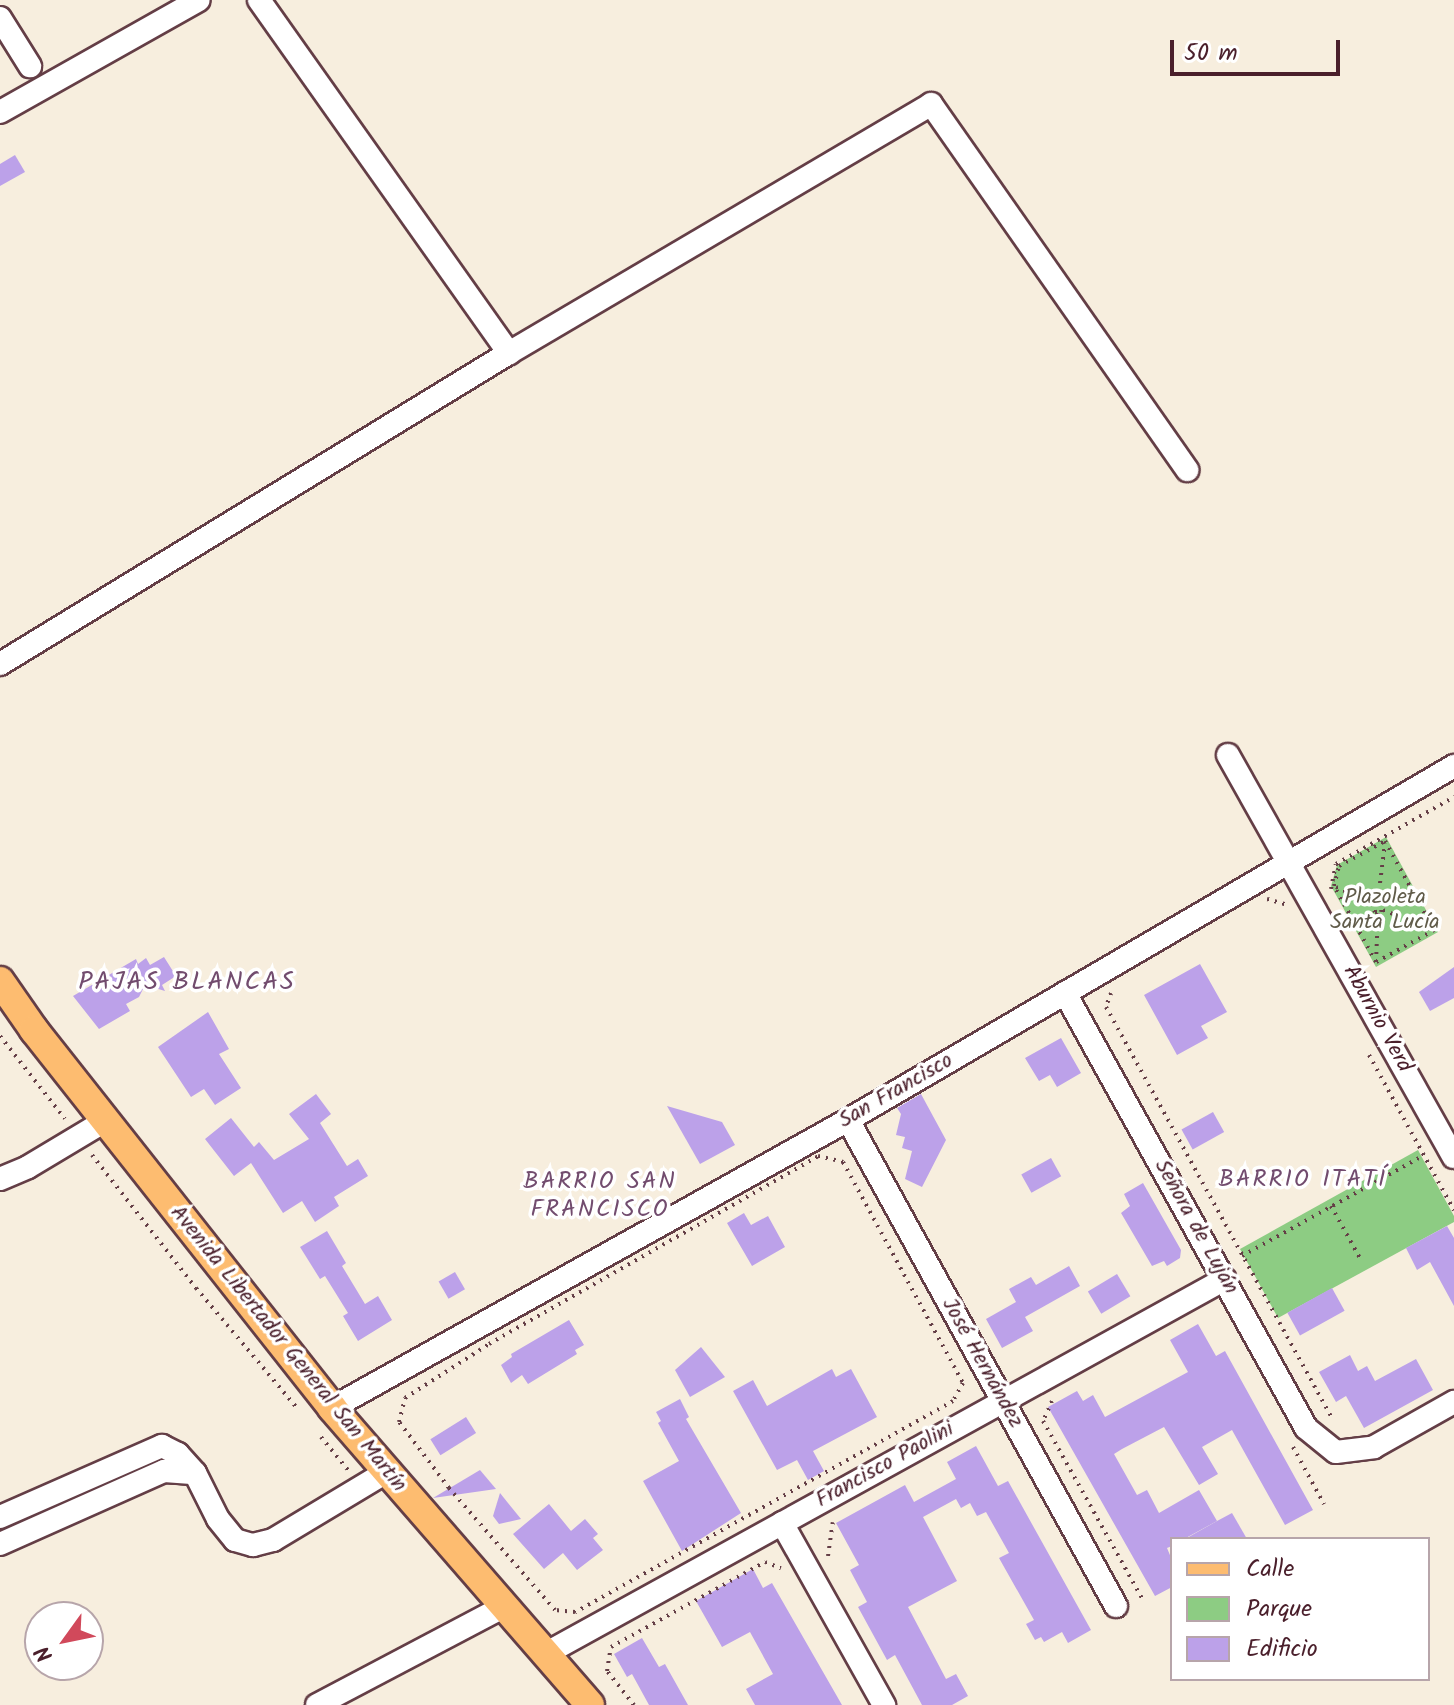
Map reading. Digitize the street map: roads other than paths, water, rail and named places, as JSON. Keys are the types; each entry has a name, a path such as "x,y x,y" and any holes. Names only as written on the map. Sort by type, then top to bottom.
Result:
{"main road":[{"name":"Avenida Libertador General San Martín","path":"0,981 105,1121 332,1408 590,1705"}],"street":[{"path":"0,112 199,0"},
{"path":"259,0 509,353"},
{"path":"0,18 30,66"},
{"path":"0,664 509,353 931,104 1187,470"},
{"name":"Aburnio Verd","path":"1228,755 1454,1157"},
{"name":"San Francisco","path":"332,1408 848,1120 1454,766"},
{"name":"Señora de Luján","path":"1065,993 1306,1428 1336,1452 1374,1447 1454,1402"},
{"name":"José Hernández","path":"848,1120 1116,1606"},
{"path":"0,1179 105,1121"},
{"name":"Francisco Paolini","path":"547,1653 1225,1279"},
{"path":"0,1517 162,1446 178,1454 195,1473 235,1540 253,1545 273,1540 388,1471"},
{"path":"0,1544 164,1471 195,1473"},
{"path":"782,1523 884,1705"},
{"path":"317,1705 503,1607"}],"district":[{"name":"PAJAS BLANCAS","path":"187,983"},
{"name":"BARRIO ITATÍ","path":"1303,1180"},
{"name":"BARRIO SAN FRANCISCO","path":"600,1196"}],"park label":[{"name":"Plazoleta Santa Lucía","path":"1385,910"}]}
